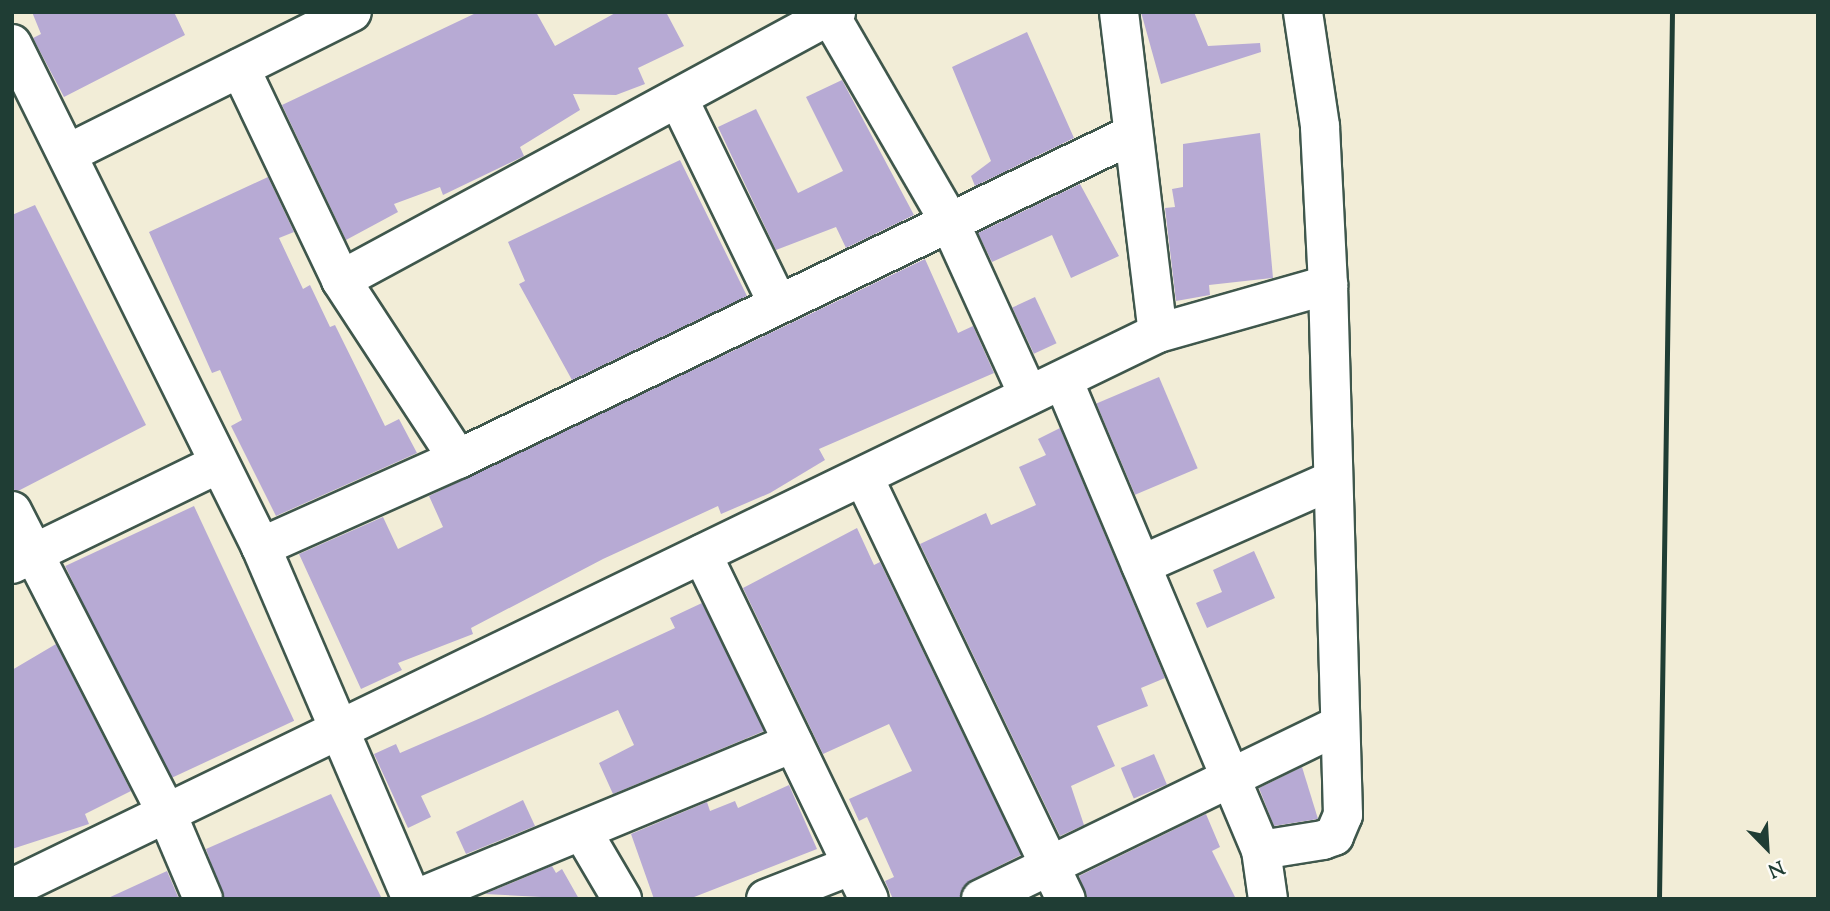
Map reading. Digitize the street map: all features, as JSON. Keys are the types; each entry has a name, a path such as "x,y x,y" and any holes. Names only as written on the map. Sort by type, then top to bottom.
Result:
{"street":[{"path":"69,153 352,12"},
{"path":"1119,12 1129,136 1158,333"},
{"path":"1261,850 1323,840 1340,827 1328,285 1320,126 1303,12"},
{"path":"341,280 679,100 831,13 1046,387 1141,565 1261,850 1268,899"},
{"path":"12,44 69,153 216,465 261,547 414,899 793,743"},
{"path":"240,68 341,280 458,459"},
{"path":"679,100 778,304"},
{"path":"261,547 458,459 1129,136"},
{"path":"12,888 864,478 1158,333 1328,285"},
{"path":"23,558 216,465"},
{"path":"864,478 1057,883"},
{"path":"1141,565 1331,481"},
{"path":"12,510 23,558 167,814 203,899"},
{"path":"702,554 850,866 869,899"},
{"path":"981,899 1057,883 1231,779 1338,726"},
{"path":"583,831 622,899"},
{"path":"766,899 850,866"}],"building":[{"path":"32,12 174,12 185,35 64,97 33,38 41,34"},
{"path":"478,12 536,12 555,46 617,12 666,12 684,46 638,68 645,84 616,95 573,94 580,110 520,147 524,156 443,195 440,187 394,204 398,212 346,240 282,105"},
{"path":"1141,12 1194,12 1208,46 1260,43 1261,52 1161,84"},
{"path":"1027,32 1074,138 975,186 971,176 991,161 952,67"},
{"path":"842,80 914,215 846,248 836,227 776,250 718,127 756,109 798,193 843,171 806,97"},
{"path":"1260,133 1273,278 1209,285 1210,295 1176,301 1165,208 1175,207 1172,189 1183,187 1183,144"},
{"path":"680,160 747,296 572,380 519,284 525,281 508,242"},
{"path":"268,177 294,232 279,238 303,289 310,285 330,327 335,325 385,426 399,419 417,453 276,516 231,426 242,420 220,370 212,373 149,232"},
{"path":"1080,184 1119,256 1071,278 1052,235 992,262 978,233"},
{"path":"35,205 146,425 18,491 12,489 12,215"},
{"path":"925,259 958,333 973,326 994,373 819,449 825,460 770,493 721,514 718,506 603,559 471,628 473,634 398,663 402,670 361,689 299,554 383,517 398,549 443,527 429,496"},
{"path":"1035,297 1057,343 1034,354 1012,308"},
{"path":"1159,377 1198,468 1135,495 1096,404"},
{"path":"1060,428 1165,678 1141,688 1148,706 1097,726 1115,766 1071,786 1084,825 1060,836 920,544 986,513 991,525 1036,505 1019,467 1046,455 1038,439"},
{"path":"194,506 294,721 165,781 65,566"},
{"path":"857,528 874,565 880,562 1021,855 971,880 959,899 893,899 885,881 894,877 867,817 859,821 849,799 912,771 889,724 823,754 743,588"},
{"path":"1254,551 1275,598 1207,628 1196,603 1222,592 1213,570"},
{"path":"702,603 764,731 613,794 599,763 634,745 618,710 421,796 431,817 408,828 374,754 396,744 400,753 483,717 675,628 670,618"},
{"path":"56,644 131,791 85,814 89,824 12,849 12,670"},
{"path":"1154,754 1167,784 1134,798 1121,768"},
{"path":"1302,767 1318,819 1274,826 1259,788"},
{"path":"789,785 817,849 689,899 654,899 631,834 707,802 710,811 735,801 738,808"},
{"path":"331,794 382,899 224,899 206,849"},
{"path":"523,800 535,826 466,854 456,832"},
{"path":"1206,814 1220,847 1212,851 1236,899 1088,899 1079,876"},
{"path":"552,866 556,873 562,869 579,899 485,894"},
{"path":"167,871 179,899 106,899"}],"railway":[{"path":"1659,899 1672,12"}]}
